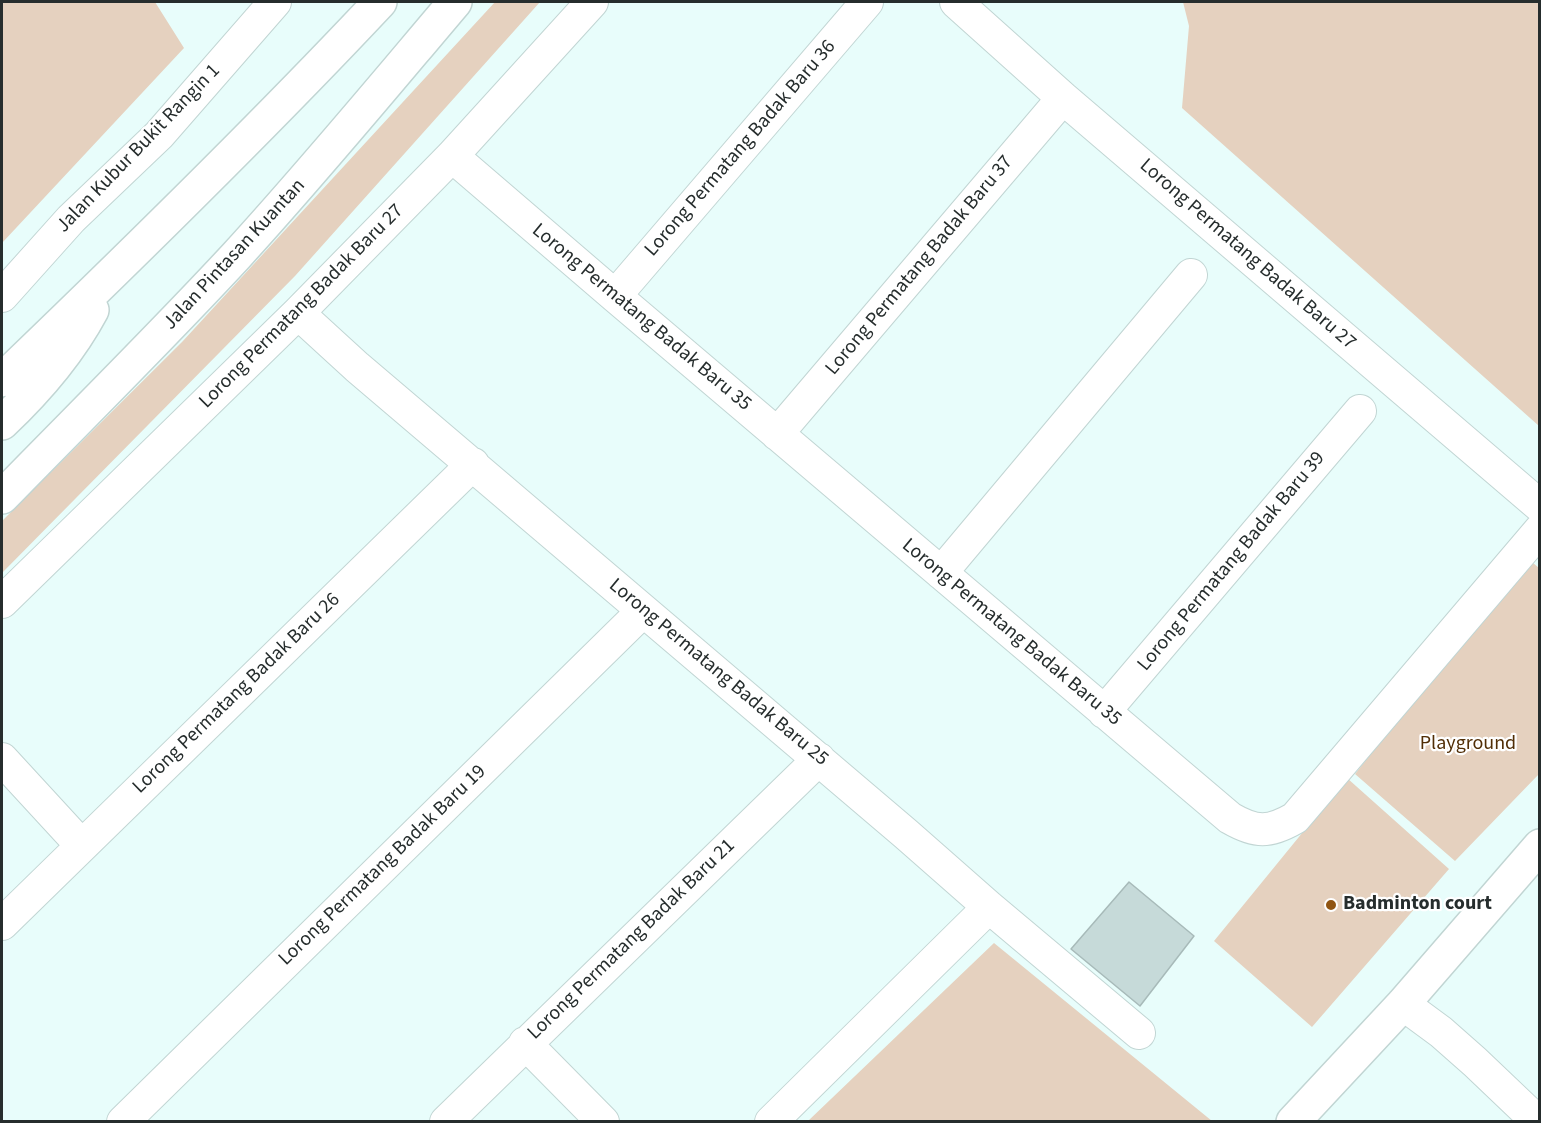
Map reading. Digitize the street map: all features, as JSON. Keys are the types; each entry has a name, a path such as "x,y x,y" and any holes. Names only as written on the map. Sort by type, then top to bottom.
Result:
{"main road":[{"path":"2,380 281,105 380,2"},
{"name":"Jalan Pintasan Kuantan","path":"2,496 155,342 236,256 327,155 455,2"},
{"path":"2,423 24,402 80,333 110,276"},
{"path":"1293,1122 1402,1004 1539,846"}],"street":[{"name":"Jalan Kubur Bukit Rangin 1","path":"2,296 71,219 159,135 275,2"},
{"name":"Lorong Permatang Badak Baru 27","path":"2,602 298,313 452,156 592,2"},
{"name":"Lorong Permatang Badak Baru 36","path":"615,296 867,2"},
{"name":"Lorong Permatang Badak Baru 27","path":"956,2 1063,98 1539,506"},
{"name":"Lorong Permatang Badak Baru 37","path":"777,434 1063,98"},
{"name":"Lorong Permatang Badak Baru 35","path":"452,156 1104,712 1230,818 1246,827 1264,830 1280,827 1295,818 1539,530"},
{"path":"941,573 1191,275"},
{"name":"Lorong Permatang Badak Baru 25","path":"298,313 357,367 1139,1033"},
{"name":"Lorong Permatang Badak Baru 39","path":"1104,712 1360,411"},
{"name":"Lorong Permatang Badak Baru 26","path":"2,924 473,464"},
{"name":"Lorong Permatang Badak Baru 19","path":"123,1122 644,611"},
{"path":"2,759 82,846"},
{"name":"Lorong Permatang Badak Baru 21","path":"446,1122 819,759"},
{"path":"771,1122 989,907"},
{"path":"1402,1004 1441,1032 1538,1122"},
{"path":"525,1043 603,1122"}],"green space":[{"path":"2,2 155,2 184,48 2,243"},
{"path":"495,2 540,2 295,276 2,573 2,521 182,342"},
{"path":"1183,2 1539,2 1539,426 1182,108 1189,26"},
{"name":"Playground","path":"1526,557 1539,568 1539,774 1455,861 1355,774"},
{"name":"Badminton court","path":"1347,778 1449,869 1312,1027 1214,941"},
{"path":"994,943 1212,1121 808,1121"}],"building":[{"path":"1129,882 1194,936 1140,1006 1071,949"}],"place":[{"name":"Badminton court","path":"1331,905"}]}
